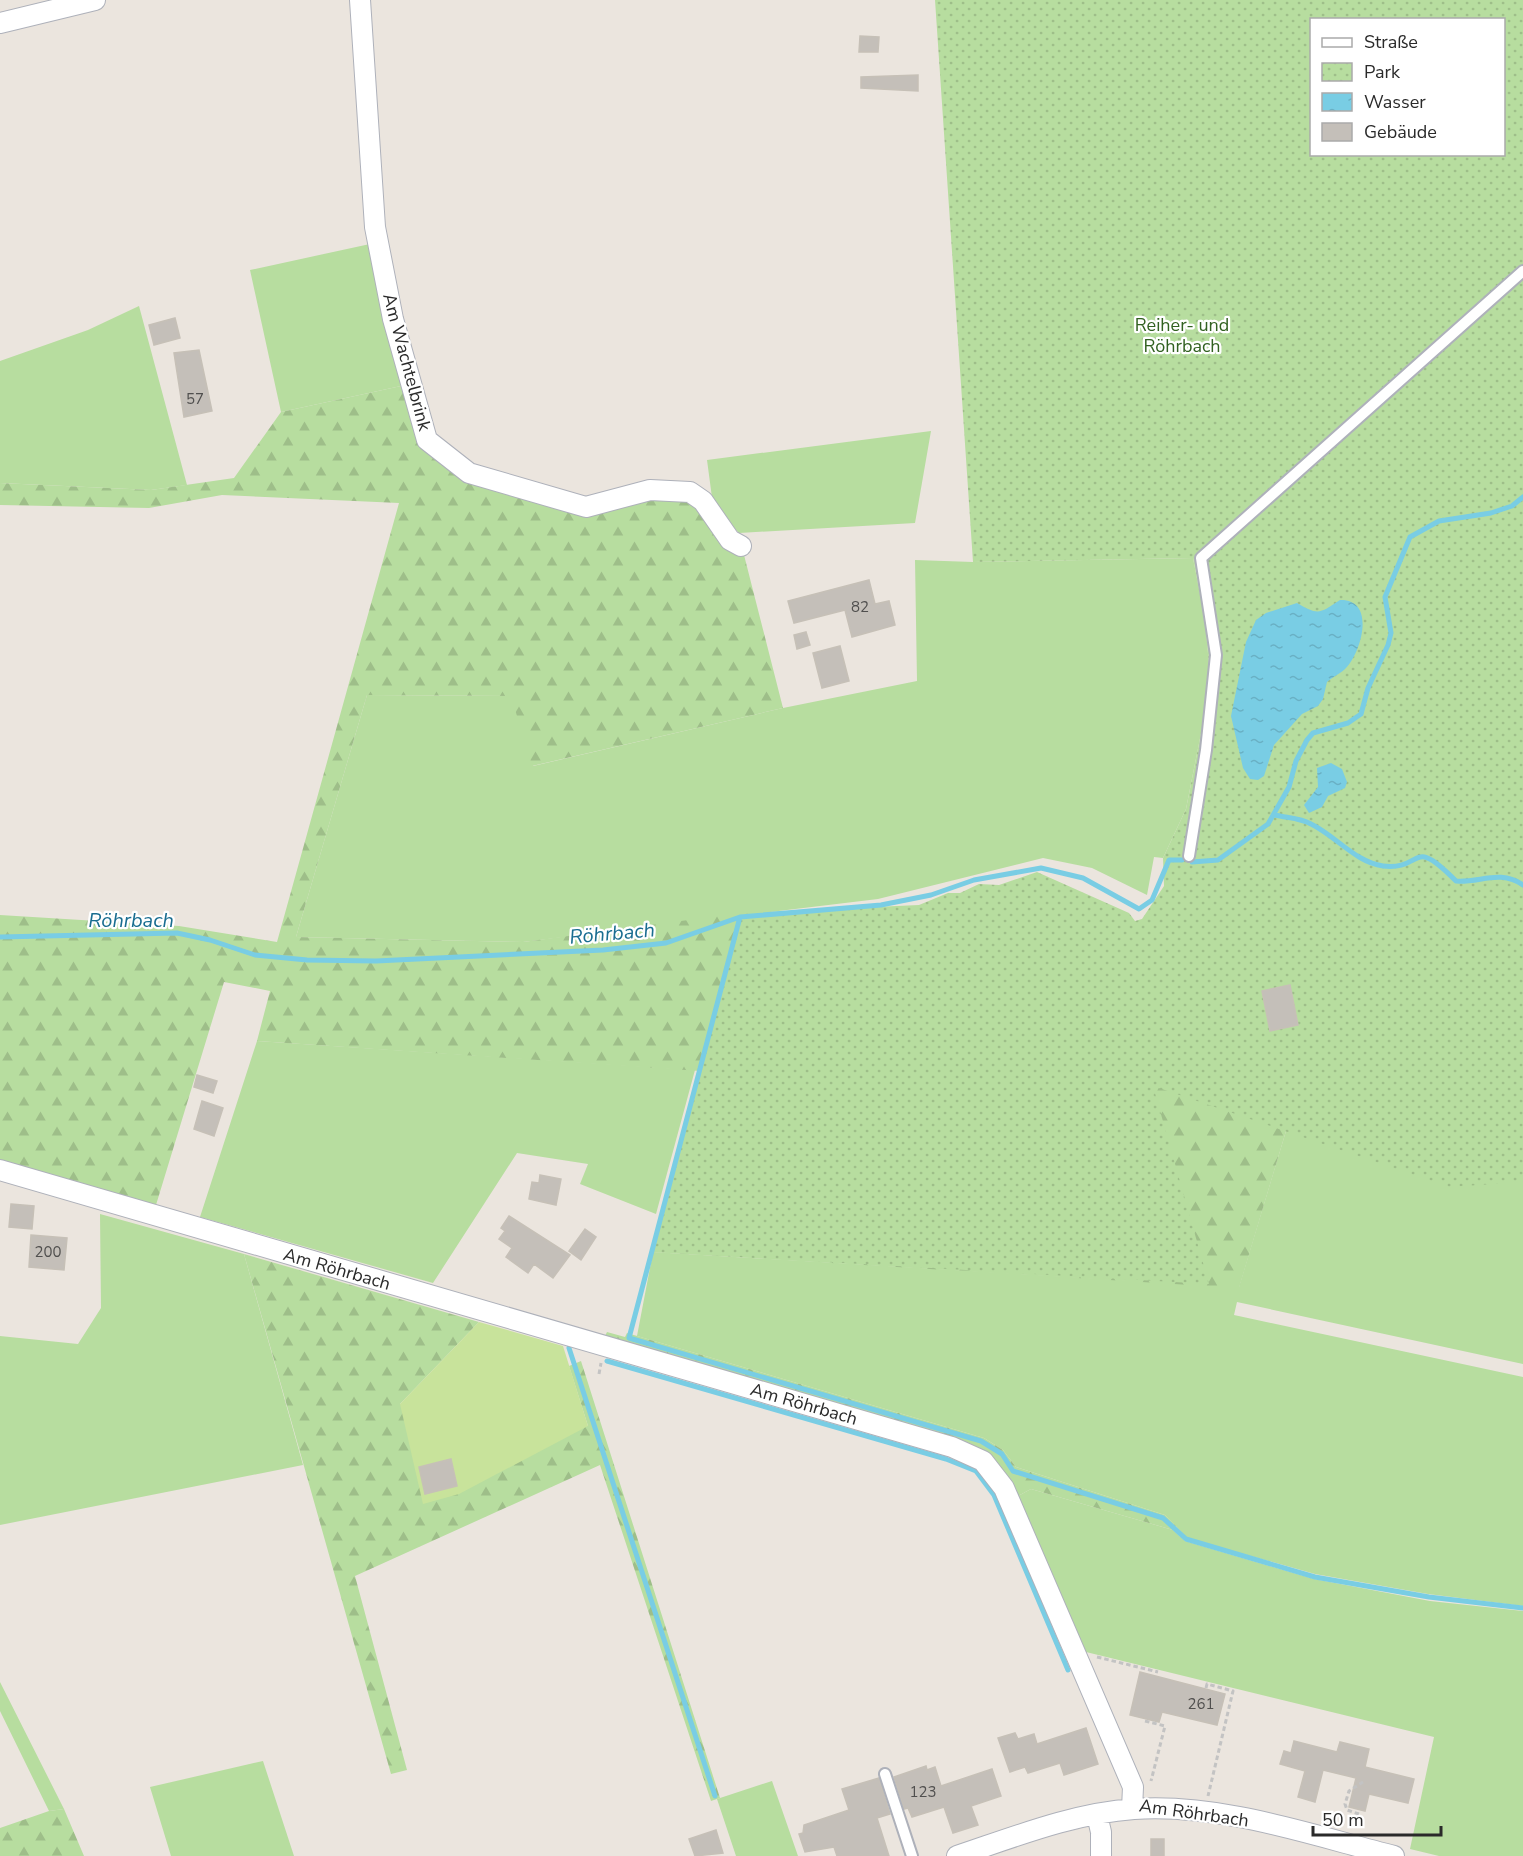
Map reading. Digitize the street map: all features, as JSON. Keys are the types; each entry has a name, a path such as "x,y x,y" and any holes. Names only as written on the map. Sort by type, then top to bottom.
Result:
{"street":[{"path":"0,23 95,0"},
{"name":"Am Wachtelbrink","path":"360,0 375,227 393,319 427,440 469,472 586,507 650,490 690,492 703,501 730,540 741,546"},
{"name":"Am Röhrbach","path":"0,1170 952,1447 983,1461 1004,1488 1133,1787 1132,1809 1176,1808 1241,1818 1387,1855"},
{"path":"957,1856 1047,1826 1132,1809"},
{"path":"1096,1815 1101,1832 1101,1856"}],"lane":[{"path":"1189,856 1206,750 1216,656 1201,558 1523,271"},
{"path":"885,1774 912,1856"}],"path":[{"path":"1079,1661 1093,1656 1158,1672"},
{"path":"1204,1812 1233,1691 1207,1684 1206,1689"},
{"path":"1133,1787 1150,1782 1165,1726 1145,1721"},
{"path":"1359,1814 1347,1810 1345,1804 1349,1791 1363,1782"}],"green space":[{"name":"Reiher- und Röhrbach","path":"935,0 1523,0 1523,1182 1449,1187 1153,1086 1209,1284 653,1252 741,913 919,905 948,893 960,893 979,884 999,885 1037,872 1129,913 1135,921 1142,919 1164,886 1163,858 1186,809 1206,708 1209,664 1205,620 1193,558 973,562"},
{"path":"370,244 401,386 281,412 250,270"},
{"path":"139,306 187,485 151,490 0,483 0,361 88,330"},
{"path":"401,386 420,443 586,513 649,496 687,497 743,551 783,708 532,766 511,696 367,695 296,937 523,942 741,913 740,919 1286,1131 1239,1288 653,1252 700,1071 257,1041 270,991 224,982 156,1205 0,1160 0,915 179,926 277,942 399,503 222,495 149,508 0,505 0,483 151,490 234,478 281,412"},
{"path":"931,431 915,523 739,533 713,505 707,460"},
{"path":"1523,503 1523,1364 1237,1302 1234,1315 1523,1377 1523,1606 1428,1594 1315,1574 1187,1538 1165,1515 1016,1467 1003,1450 984,1438 637,1336 653,1252 1239,1287 1286,1131"},
{"path":"1193,558 1205,620 1209,664 1206,708 1186,809 1163,858 1154,857 1147,895 1092,868 1043,858 878,899 523,942 296,937 367,695 512,696 533,766 783,708 917,681 915,560 973,562"},
{"path":"257,1041 695,1070 656,1214 580,1184 588,1164 517,1153 433,1283 200,1217"},
{"path":"100,1214 244,1254 303,1465 0,1525 0,1336 78,1344 101,1308"},
{"path":"244,1254 479,1322 400,1404 588,1426 569,1366 581,1361 720,1798 711,1801 600,1465 355,1576 407,1770 391,1774"},
{"path":"479,1322 563,1346 588,1426 459,1494 423,1504 400,1404"},
{"path":"607,1332 625,1337 627,1333 984,1438 1003,1450 1016,1467 1165,1515 1176,1526 1173,1530 1031,1489 1018,1496 988,1455 604,1338"},
{"path":"1031,1489 1173,1530 1185,1541 1314,1579 1430,1601 1523,1611 1523,1856 1439,1856 1410,1849 1434,1737 1086,1652 1018,1496"},
{"path":"0,1682 64,1809 49,1811 0,1711"},
{"path":"263,1761 294,1856 171,1856 150,1787"},
{"path":"772,1781 798,1856 736,1856 717,1799"},
{"path":"64,1809 84,1856 0,1856 0,1828 49,1811"}],"water":[{"path":"1340,600 1351,602 1358,608 1362,617 1361,639 1352,660 1344,670 1327,682 1323,699 1318,706 1302,714 1274,745 1264,776 1258,780 1250,779 1243,768 1231,716 1246,642 1256,620 1266,613 1297,603 1310,610 1319,611"},
{"path":"1331,763 1342,769 1347,782 1345,788 1328,796 1322,807 1309,813 1304,805 1318,787 1317,768"}],"building":[{"path":"860,36 879,37 878,52 859,52"},
{"path":"918,75 918,91 861,88 861,77"},
{"path":"175,318 180,338 154,345 149,325"},
{"path":"199,350 212,411 184,417 174,353"},
{"path":"869,580 875,604 889,601 895,625 852,637 845,610 794,623 788,601"},
{"path":"806,632 810,645 797,649 794,635"},
{"path":"840,646 849,681 822,688 813,653"},
{"path":"1290,985 1298,1025 1270,1031 1262,991"},
{"path":"197,1075 217,1081 213,1093 194,1087"},
{"path":"202,1101 223,1108 214,1136 194,1129"},
{"path":"540,1175 561,1179 556,1205 529,1199 532,1182 539,1183"},
{"path":"11,1204 34,1206 32,1229 9,1227"},
{"path":"509,1216 570,1255 553,1278 534,1264 528,1273 506,1257 512,1248 499,1239 505,1231 501,1228"},
{"path":"585,1229 596,1237 581,1260 569,1251"},
{"path":"31,1235 67,1238 64,1270 29,1267"},
{"path":"451,1459 457,1486 425,1494 419,1467"},
{"path":"1140,1672 1225,1694 1217,1725 1162,1712 1159,1722 1130,1715"},
{"path":"1086,1728 1098,1764 1064,1775 1060,1763 1028,1773 1025,1767 1010,1772 998,1738 1015,1733 1018,1739 1034,1734 1037,1744"},
{"path":"1294,1741 1337,1752 1340,1742 1369,1749 1365,1767 1414,1779 1408,1803 1369,1794 1365,1811 1349,1807 1356,1778 1323,1770 1315,1802 1298,1797 1305,1771 1280,1764 1284,1751 1291,1753"},
{"path":"926,1766 927,1770 935,1767 941,1786 992,1769 1001,1796 971,1806 978,1825 953,1833 944,1807 912,1817 908,1808 904,1809 894,1777"},
{"path":"879,1778 890,1814 877,1818 889,1856 837,1856 834,1847 805,1852 799,1834 803,1833 804,1825 849,1810 842,1789"},
{"path":"716,1830 723,1853 695,1856 689,1839"},
{"path":"1151,1839 1164,1839 1164,1856 1151,1856"}],"waterway":[{"name":"Röhrbach","path":"1192,862 1218,860 1268,824 1289,787 1296,761 1307,740 1313,733 1348,723 1361,714 1368,688 1388,645 1391,633 1385,597 1410,537 1439,521 1491,513 1512,506 1523,497"},
{"path":"1275,815 1311,824 1373,864 1396,866 1423,857 1441,867 1456,881 1498,877 1515,880 1523,885"},
{"name":"Röhrbach","path":"0,937 177,933 210,940 255,955 307,960 376,961 603,950 666,943 740,917 881,905 931,895 974,880 1041,868 1083,878 1139,909 1152,900 1169,860 1182,860"},
{"path":"740,917 629,1338 981,1441 1002,1454 1013,1471 1163,1518 1186,1539 1315,1577 1429,1597 1523,1608"},
{"path":"569,1348 715,1796"},
{"path":"607,1361 946,1459 976,1471 994,1495 1068,1670"}]}
